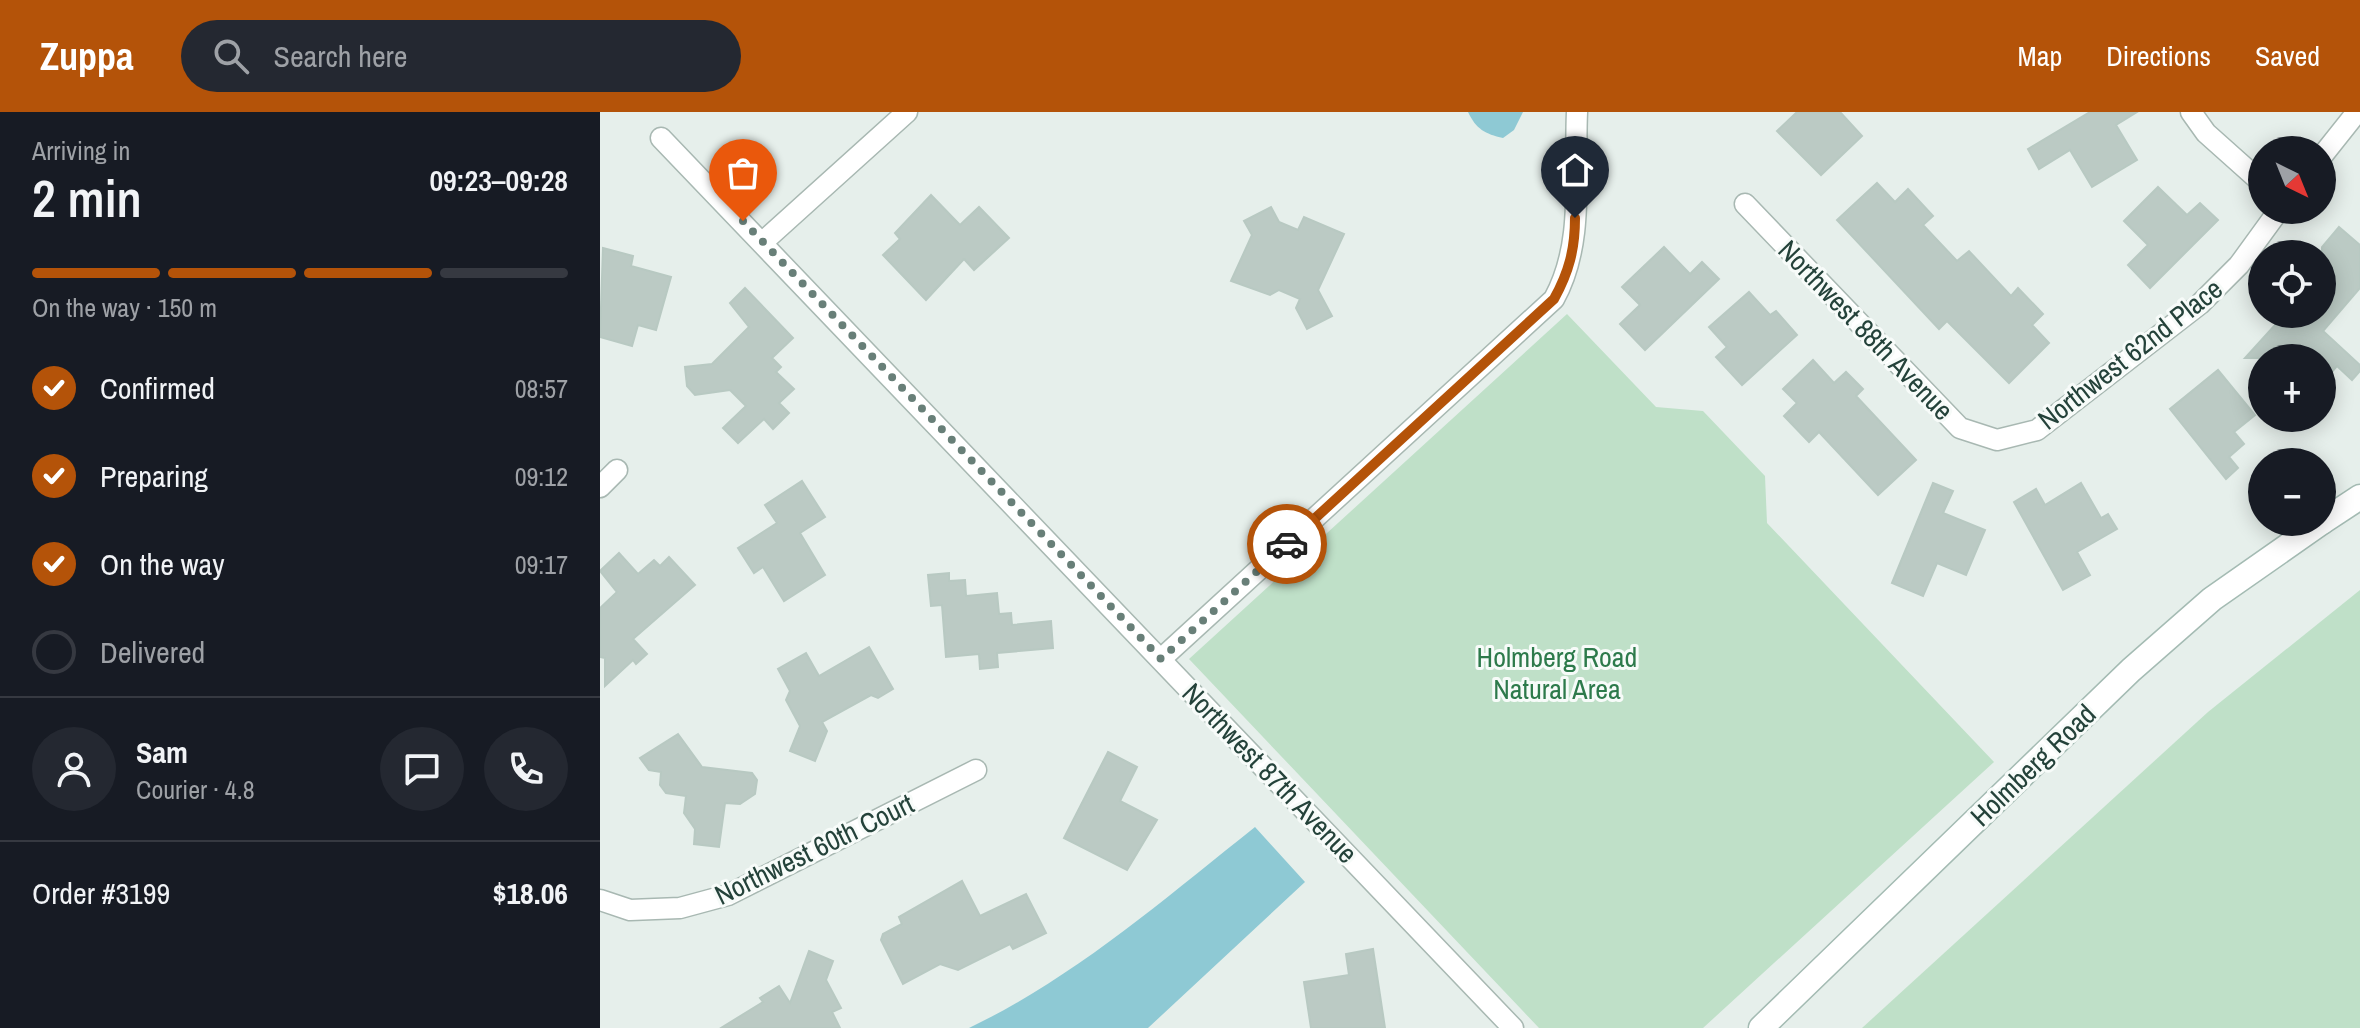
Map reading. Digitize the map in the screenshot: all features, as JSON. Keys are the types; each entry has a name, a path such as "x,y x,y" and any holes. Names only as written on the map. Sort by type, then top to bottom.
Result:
{"street":[{"path":"764,241 907,112"},
{"path":"1161,659 1554,299 1568,273 1575,244 1577,112"},
{"path":"2191,112 2214,141 2248,171"},
{"path":"2336,138 2357,112"},
{"name":"Northwest 87th Avenue","path":"661,138 764,241 1513,1028"},
{"name":"Northwest 88th Avenue","path":"1745,204 1960,428 1997,440"},
{"name":"Northwest 62nd Place","path":"1997,440 2037,430 2200,304 2239,265 2269,224"},
{"path":"600,487 617,470"},
{"name":"Holmberg Road","path":"2336,513 2360,497"},
{"name":"Holmberg Road","path":"1761,1028 2131,670 2212,599 2302,536"},
{"name":"Northwest 60th Court","path":"600,900 630,910 680,908 728,895 976,770"}],"green space":[{"name":"Holmberg Road Natural Area","path":"1567,314 1656,407 1703,411 1765,476 1767,523 1994,762 1703,1028 1539,1028 1189,659"},
{"path":"2360,590 2360,1028 1862,1028 2208,712"}],"water":[{"path":"1468,112 1523,112 1514,130 1503,138 1482,130"},
{"path":"1255,827 1305,882 1148,1028 969,1028 1008,1008 1082,961"}],"building":[{"path":"1797,112 1840,112 1862,136 1821,175 1777,131"},
{"path":"2090,112 2137,112 2116,125 2137,160 2092,187 2070,150 2039,169 2028,149"},
{"path":"1877,183 1895,202 1908,189 1933,216 1923,225 1957,261 1969,251 2011,296 2018,288 2043,314 2032,325 2049,343 2009,383 1947,321 1939,329 1837,220"},
{"path":"2158,187 2187,215 2200,203 2218,220 2150,288 2128,265 2148,245 2124,221"},
{"path":"931,195 960,225 979,207 1009,238 974,270 964,259 926,300 883,255 900,239 895,233"},
{"path":"1271,207 1279,222 1298,230 1304,217 1344,234 1318,290 1332,316 1307,329 1296,308 1300,299 1279,290 1270,295 1231,281 1252,235 1244,221"},
{"path":"2339,227 2360,245 2360,288 2336,316 2336,240 2328,240"},
{"path":"1664,247 1690,274 1702,262 1719,279 1645,350 1620,324 1640,305 1622,287"},
{"path":"603,248 633,256 631,266 671,277 656,330 638,325 632,346 600,337"},
{"path":"745,288 793,338 772,358 781,367 776,372 794,389 779,403 789,413 773,429 764,419 738,443 723,428 746,406 730,390 695,395 687,386 685,367 712,364 749,327 730,303"},
{"path":"1749,292 1770,315 1776,311 1797,335 1742,385 1716,357 1727,347 1709,327"},
{"path":"2272,328 2326,328 2323,331 2360,365 2360,371 2352,380 2336,367 2336,344 2258,344"},
{"path":"1813,360 1834,383 1846,372 1863,389 1856,396 1916,460 1878,495 1819,432 1809,442 1784,416 1797,403 1783,389"},
{"path":"2218,370 2248,406 2248,421 2234,432 2244,444 2229,457 2238,468 2226,479 2170,409"},
{"path":"802,481 825,517 800,533 825,575 784,601 763,567 754,573 738,548 777,523 765,505"},
{"path":"1933,483 1953,491 1943,513 1985,530 1966,575 1937,563 1923,596 1892,583"},
{"path":"2081,483 2101,518 2108,514 2117,529 2077,552 2090,575 2063,590 2014,502 2036,489 2045,505"},
{"path":"619,553 638,574 654,560 660,566 669,557 695,585 633,639 647,654 636,664 633,660 605,686 605,658 600,657 600,608 617,592 600,571"},
{"path":"949,573 949,581 965,580 966,596 997,593 999,614 1011,613 1012,625 1051,621 1053,648 997,653 998,667 980,669 979,654 946,657 942,605 931,606 928,575"},
{"path":"869,647 893,689 878,698 871,695 822,722 827,731 815,761 790,751 800,726 786,700 790,691 778,669 806,653 819,676"},
{"path":"678,734 702,767 752,773 757,780 755,794 740,804 725,803 719,847 694,844 695,829 684,813 686,796 666,793 660,785 661,772 649,770 640,758"},
{"path":"1108,752 1137,767 1120,801 1157,820 1127,870 1064,838"},
{"path":"962,881 980,916 1026,894 1046,933 1013,949 1010,944 958,970 940,964 903,984 881,940 883,934 902,924 899,917"},
{"path":"1373,949 1385,1028 1311,1028 1304,982 1349,975 1346,954"},
{"path":"809,951 833,961 826,980 841,1008 832,1012 840,1028 721,1028 763,1002 760,998 779,986 790,1003"}],"way so far":[{"path":"743,221 1161,659 1287,544"}],"route":[{"path":"1287,544 1554,299 1568,273 1575,244 1575,218"}]}
